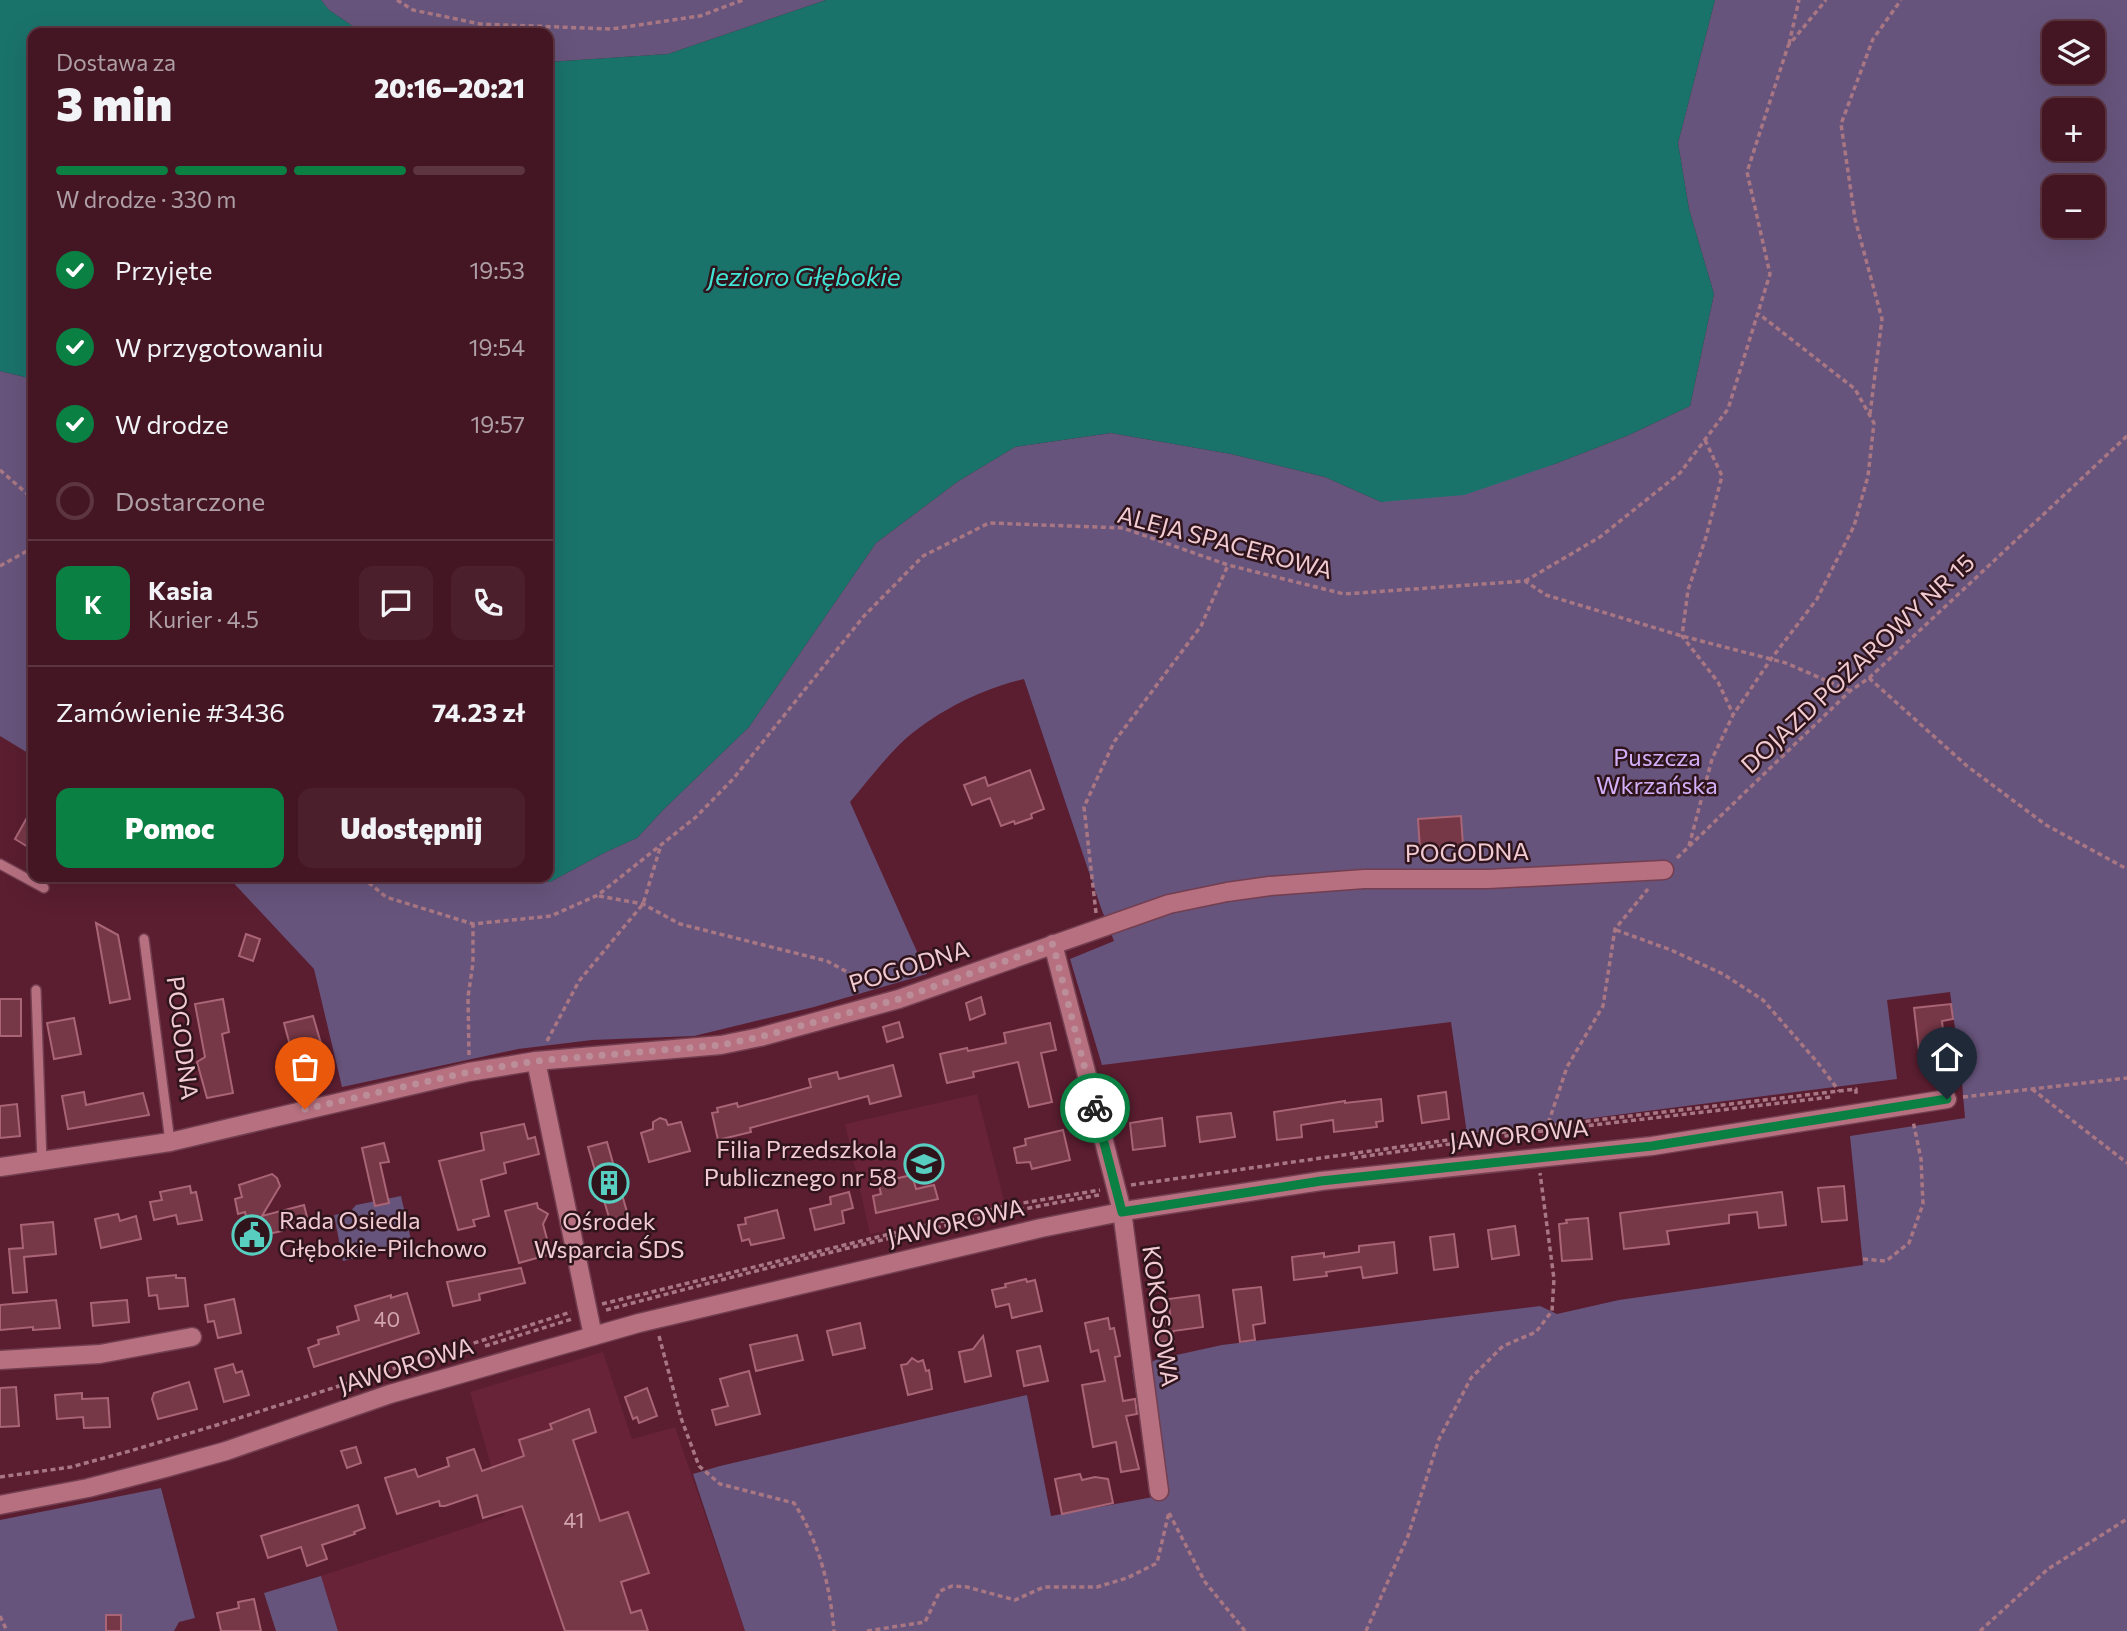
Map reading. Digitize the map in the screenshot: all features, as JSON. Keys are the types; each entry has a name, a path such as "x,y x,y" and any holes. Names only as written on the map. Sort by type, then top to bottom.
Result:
{"street":[{"name":"POGODNA","path":"0,1167 170,1142 469,1072 536,1061 721,1045 899,999 1169,904 1227,892 1364,879 1488,879 1664,870"},
{"name":"KOKOSOWA","path":"1053,944 1122,1212 1159,1491"},
{"path":"536,1061 593,1336"},
{"name":"JAWOROWA","path":"0,1505 88,1488 166,1468 226,1451 390,1394 723,1301 1122,1212 1321,1181 1652,1146 1947,1099"},
{"path":"0,1360 100,1354 192,1338"}],"lane":[{"path":"0,864 28,879"},
{"path":"33,882 44,888"},
{"name":"POGODNA","path":"144,940 170,1142"},
{"path":"36,990 42,1162"}],"path":[{"path":"397,0 413,10 480,24 611,29 700,16 743,0"},
{"path":"1798,0 1788,46 1747,172 1770,274 1728,409 1680,473 1600,537 1525,581 1546,595 1682,636 1771,659 1850,691"},
{"path":"1788,46 1825,0"},
{"path":"1870,416 1882,319 1855,219 1841,124 1873,38 1900,0"},
{"path":"1689,848 1712,759 1733,715 1817,599 1854,526 1868,476 1874,423 1855,389 1758,314"},
{"name":"DOJAZD POŻAROWY NR 15","path":"1615,929 1664,870 1850,691 1869,678 2127,436"},
{"path":"1705,440 1722,476 1706,537 1688,590 1682,636 1718,682 1733,715"},
{"path":"0,470 28,495"},
{"name":"ALEJA SPACEROWA","path":"368,882 386,897 473,924 551,916 598,895 660,848 733,779 864,616 923,556 989,523 1123,528 1228,565 1344,594 1525,581"},
{"path":"0,566 28,551"},
{"path":"1098,929 1084,807 1114,742 1201,626 1228,565"},
{"path":"1869,678 1967,766 2046,825 2127,869"},
{"path":"536,1061 579,981 643,904 660,848"},
{"path":"598,895 643,904 681,924 827,961 899,999"},
{"path":"469,1072 468,998 473,963 473,924"},
{"path":"1366,1631 1408,1536 1439,1439 1471,1378 1503,1346 1536,1332 1552,1311 1554,1279 1537,1158 1567,1067 1603,1006 1615,929 1671,950 1723,974 1763,1000 1818,1063 1842,1096"},
{"path":"1947,1099 2127,1078"},
{"path":"2032,1089 2127,1163"},
{"path":"1863,1259 1886,1261 1909,1242 1923,1203 1921,1160 1910,1105"},
{"path":"657,1330 681,1418 699,1466 720,1484 794,1503 809,1527 824,1569 834,1631"},
{"path":"1159,1491 1205,1583 1245,1631"},
{"path":"867,1631 925,1622 940,1591 952,1586 967,1587 1015,1600 1044,1587 1097,1587 1127,1578 1157,1563 1169,1512"},
{"path":"1980,1631 2048,1569 2127,1519"},
{"path":"0,1616 6,1631"}],"shaded area":[{"name":"Filia Przedszkola Publicznego nr 58","path":"977,1094 1005,1204 870,1234 845,1124"},
{"path":"603,1352 632,1439 675,1427 745,1631 338,1631 321,1576 505,1515 470,1392"}],"green space":[{"path":"321,0 826,0 668,54 553,62 553,28 356,28 329,10"},
{"name":"Puszcza Wkrzańska","path":"1715,0 2127,0 2127,1631 745,1631 693,1474 1027,1395 1051,1516 1153,1497 1132,1370 1158,1359 1222,1345 1540,1306 1557,1314 1619,1300 1863,1265 1850,1136 1965,1118 1950,992 1887,1000 1897,1079 1467,1134 1451,1022 1102,1065 1070,959 1114,941 1024,679 974,696 927,722 893,751 850,802 927,974 814,1007 694,1036 592,1040 518,1049 342,1087 314,969 233,882 553,882 637,838 749,727 876,543 957,482 1015,447 1111,433 1231,454 1325,477 1381,502 1555,464 1629,435 1690,406 1714,294 1689,209 1678,143"},
{"path":"0,371 28,378 28,753 0,736"},
{"path":"401,1196 412,1244 343,1261 334,1215 350,1212 356,1205"},
{"path":"161,1488 195,1618 179,1622 174,1631 0,1631 0,1520"},
{"path":"321,1576 338,1631 276,1631 264,1593"}],"water":[{"path":"0,0 321,0 329,10 356,28 28,28 28,378 0,371"},
{"name":"Jezioro Głębokie","path":"826,0 1715,0 1678,143 1689,209 1714,294 1690,406 1629,435 1464,495 1381,502 1325,477 1231,454 1111,433 1015,447 957,482 876,543 749,727 637,838 553,880 553,62 668,54"}],"building":[{"path":"1030,770 1044,809 1031,814 1032,818 1001,826 990,798 972,805 964,785 985,777 988,786"},
{"path":"28,816 28,847 15,839"},
{"path":"1461,816 1463,846 1420,849 1418,819"},
{"path":"96,923 118,935 130,999 110,1003"},
{"path":"246,934 260,939 253,961 239,956"},
{"path":"981,997 985,1014 970,1020 966,1003"},
{"path":"0,999 21,999 21,1036 0,1036"},
{"path":"223,999 229,1032 222,1034 233,1093 207,1098 197,1062 205,1057 195,1004"},
{"path":"1951,1004 1953,1019 1942,1021 1945,1048 1919,1051 1914,1008"},
{"path":"313,1016 325,1057 295,1064 284,1023"},
{"path":"74,1018 81,1054 54,1059 47,1023"},
{"path":"899,1022 903,1037 887,1042 883,1027"},
{"path":"1050,1023 1056,1050 1041,1053 1052,1102 1029,1107 1018,1062 973,1072 974,1077 947,1083 940,1054 1006,1043 1004,1033"},
{"path":"893,1065 901,1096 870,1104 868,1096 750,1128 751,1132 718,1140 712,1113 718,1112 717,1108 737,1103 738,1107 811,1087 809,1079 837,1072 839,1079"},
{"path":"84,1092 86,1105 143,1093 149,1115 68,1129 62,1096"},
{"path":"1446,1092 1449,1119 1422,1123 1418,1096"},
{"path":"1381,1099 1383,1121 1376,1122 1377,1127 1334,1132 1333,1120 1301,1125 1302,1137 1277,1140 1274,1112 1345,1101"},
{"path":"17,1104 20,1136 0,1138 0,1106"},
{"path":"1231,1113 1235,1137 1200,1142 1197,1117"},
{"path":"660,1118 666,1120 668,1125 681,1122 690,1151 649,1162 641,1133 653,1129 653,1122"},
{"path":"1162,1118 1165,1146 1133,1150 1130,1123"},
{"path":"524,1124 528,1139 535,1137 539,1154 504,1163 506,1173 481,1180 489,1216 473,1220 475,1226 458,1230 439,1161 484,1150 481,1133"},
{"path":"1063,1130 1070,1160 1032,1169 1030,1162 1017,1163 1014,1148 1026,1145 1025,1139"},
{"name":"Ośrodek Wsparcia ŚDS","path":"607,1142 629,1219 611,1224 588,1147"},
{"path":"384,1143 389,1162 380,1163 389,1203 375,1206 362,1148"},
{"path":"892,1172 894,1179 912,1175 916,1189 934,1185 938,1199 876,1213 873,1196 881,1194 877,1176"},
{"path":"272,1174 280,1186 262,1216 304,1205 308,1221 282,1228 282,1231 251,1238 245,1212 238,1214 235,1199 242,1197 239,1185"},
{"path":"190,1186 191,1193 196,1192 202,1220 178,1224 176,1215 154,1220 150,1202 162,1200 160,1192"},
{"path":"1844,1186 1847,1220 1822,1222 1818,1188"},
{"path":"849,1192 853,1208 842,1211 844,1223 815,1230 810,1209 831,1204 830,1197"},
{"path":"1782,1192 1786,1225 1759,1228 1757,1212 1729,1215 1729,1223 1667,1231 1669,1244 1624,1249 1620,1213"},
{"path":"537,1203 538,1208 548,1214 543,1224 551,1254 519,1263 505,1211"},
{"path":"777,1210 784,1238 751,1245 749,1239 742,1241 738,1225 746,1224 745,1218"},
{"path":"118,1214 120,1221 136,1216 141,1239 101,1248 95,1219"},
{"path":"1588,1218 1592,1259 1562,1261 1559,1224 1567,1223 1566,1220"},
{"path":"53,1222 56,1254 24,1257 27,1292 13,1293 9,1249 23,1248 21,1225"},
{"path":"1515,1226 1519,1255 1492,1259 1488,1230"},
{"path":"1454,1234 1458,1267 1434,1270 1430,1237"},
{"path":"1394,1242 1397,1273 1363,1278 1361,1267 1326,1272 1327,1276 1294,1280 1292,1257 1324,1253 1324,1257 1359,1252 1359,1246"},
{"path":"521,1268 525,1283 479,1294 480,1300 453,1306 447,1282"},
{"path":"176,1275 176,1278 185,1278 188,1306 159,1309 157,1295 149,1296 147,1278"},
{"path":"1026,1279 1027,1282 1035,1280 1042,1311 1012,1318 1009,1304 996,1307 992,1290"},
{"path":"1261,1287 1265,1323 1253,1325 1255,1340 1240,1342 1233,1290"},
{"path":"407,1293 419,1333 314,1367 308,1348 319,1344 318,1340 339,1334 337,1327 359,1320 355,1306"},
{"path":"1199,1295 1203,1327 1173,1331 1174,1341 1159,1342 1156,1321 1171,1320 1168,1299"},
{"path":"234,1299 241,1333 218,1338 214,1321 208,1322 205,1305"},
{"path":"56,1300 60,1328 0,1330 0,1305"},
{"path":"127,1300 129,1322 93,1326 91,1303"},
{"path":"1108,1318 1110,1329 1114,1328 1120,1356 1115,1357 1123,1401 1135,1399 1137,1414 1126,1416 1139,1469 1121,1472 1116,1442 1093,1447 1082,1385 1105,1381 1098,1350 1091,1352 1085,1323"},
{"path":"860,1323 865,1348 833,1355 827,1331"},
{"path":"797,1335 803,1360 756,1371 750,1345"},
{"path":"983,1336 991,1376 965,1382 959,1352 973,1349"},
{"path":"1040,1346 1048,1381 1024,1386 1017,1351"},
{"path":"912,1358 918,1362 923,1360 926,1371 929,1370 932,1389 908,1395 901,1365 907,1364"},
{"path":"233,1364 236,1373 242,1371 249,1395 224,1402 215,1369"},
{"path":"749,1371 760,1414 716,1425 712,1410 728,1406 720,1379"},
{"path":"189,1382 197,1409 158,1419 152,1399 154,1393"},
{"path":"16,1387 19,1426 0,1427 0,1388"},
{"path":"647,1388 657,1416 639,1423 637,1417 633,1419 625,1397"},
{"path":"82,1393 82,1399 108,1398 110,1427 84,1428 83,1417 57,1419 55,1395"},
{"path":"589,1409 596,1432 573,1440 600,1521 628,1512 649,1573 621,1582 631,1613 641,1610 648,1631 565,1631 522,1506 483,1518 477,1495 445,1506 440,1506 439,1501 397,1514 385,1478 415,1469 418,1477 449,1466 447,1458 474,1449 482,1471 524,1456 519,1440 552,1429 550,1424"},
{"path":"356,1447 361,1463 347,1468 341,1451"},
{"path":"1080,1474 1082,1480 1095,1477 1108,1479 1113,1503 1062,1514 1055,1479"},
{"path":"358,1505 365,1528 322,1545 327,1559 307,1566 301,1547 268,1558 261,1536"},
{"path":"254,1599 261,1631 221,1631 217,1613 239,1608 238,1602"},
{"path":"106,1615 121,1615 121,1631 106,1631"}],"way so far":[{"path":"305,1109 469,1072 536,1061 662,1052 760,1037 899,999 1053,944 1095,1108"}],"place":[{"name":"Filia Przedszkola Publicznego nr 58","path":"924,1164"},
{"name":"Ośrodek Wsparcia ŚDS","path":"609,1183"},
{"name":"Rada Osiedla Głębokie-Pilchowo","path":"252,1235"}],"route":[{"path":"1095,1108 1122,1212 1321,1181 1652,1146 1947,1099"}]}
